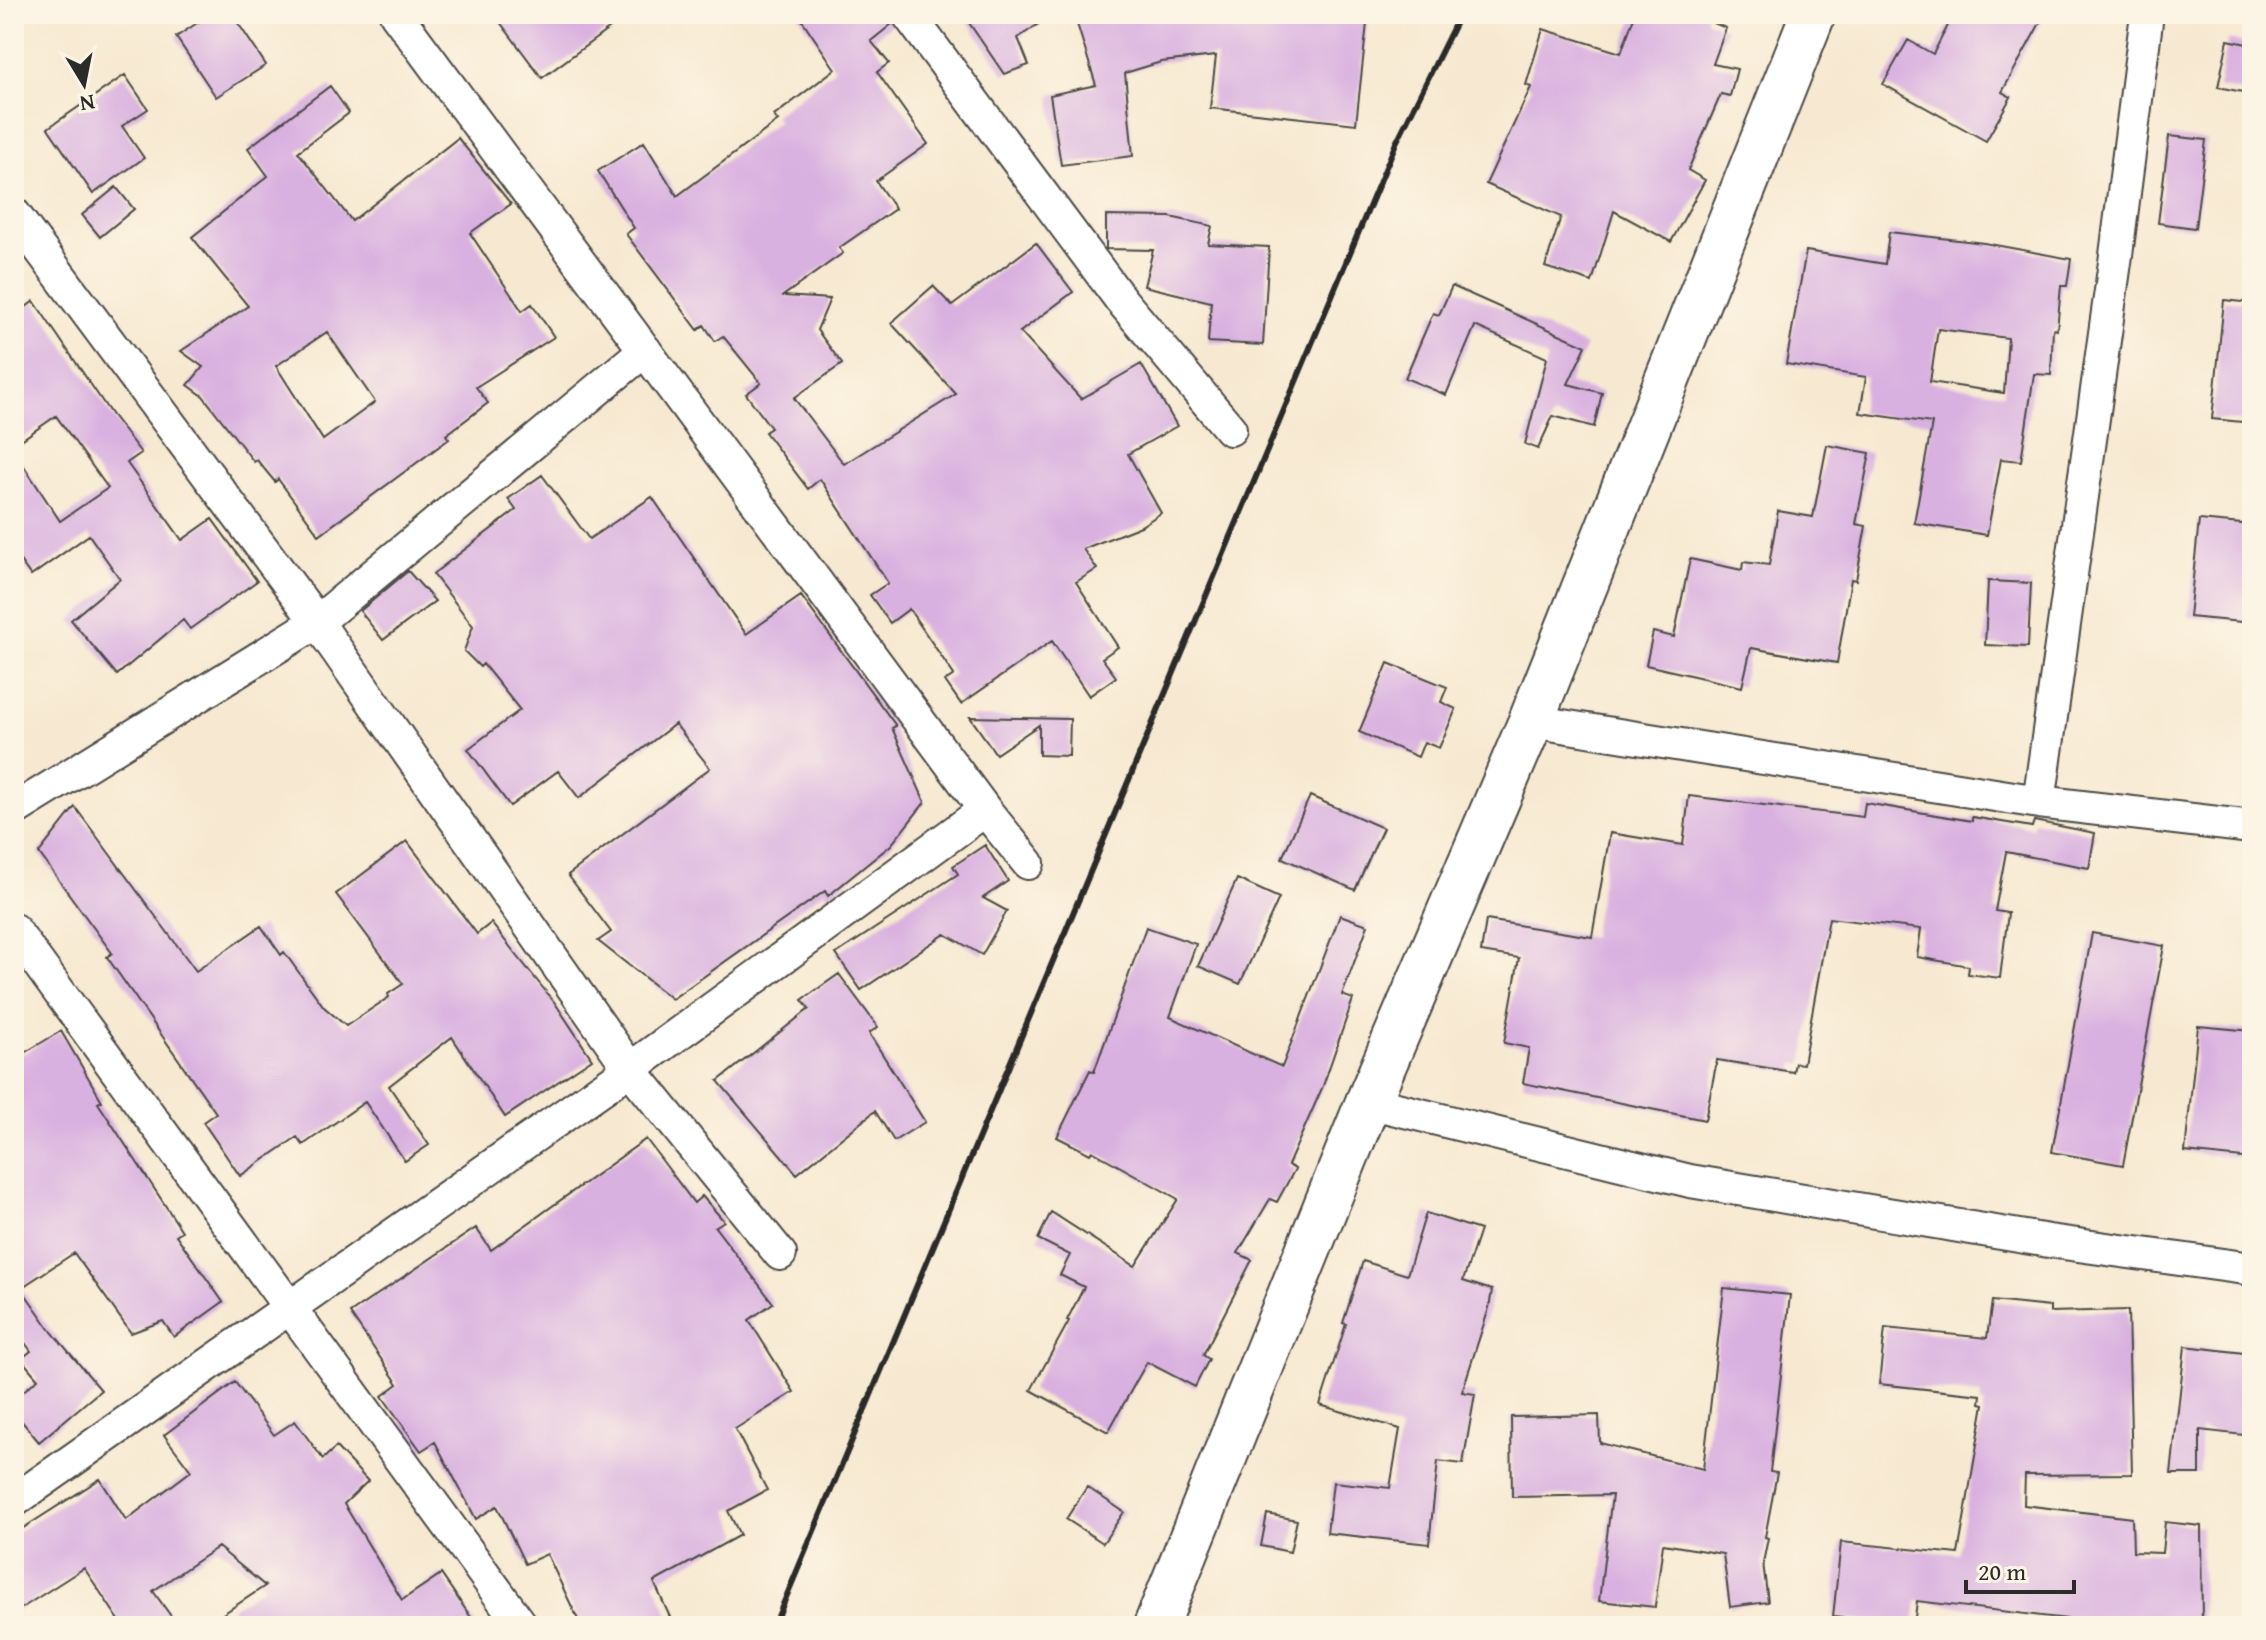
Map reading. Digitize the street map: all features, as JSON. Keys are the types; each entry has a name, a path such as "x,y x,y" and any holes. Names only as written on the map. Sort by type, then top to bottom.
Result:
{"street":[{"path":"396,14 985,810 1028,863"},
{"path":"908,14 1121,300 1230,429"},
{"path":"1156,1626 1368,1102 1531,721 1813,14"},
{"path":"2039,802 2147,14"},
{"path":"14,214 317,622 630,1069 780,1254"},
{"path":"14,810 317,622 645,350"},
{"path":"1531,721 2039,802 2252,827"},
{"path":"14,1501 630,1069 985,810"},
{"path":"14,930 522,1626"},
{"path":"1368,1102 1690,1181 2049,1241 2252,1269"}],"building":[{"path":"211,14 232,14 266,65 216,97 176,37"},
{"path":"494,14 629,14 542,78"},
{"path":"798,14 889,14 892,24 871,41 889,63 877,72 928,144 876,181 895,209 839,248 843,253 783,296 830,299 817,330 842,364 794,398 844,464 956,394 891,323 933,286 952,306 1036,243 1073,292 1020,332 1081,399 1141,364 1177,426 1128,454 1161,513 1141,526 1083,549 1097,569 1076,582 1118,647 1102,658 1116,677 1089,696 1052,641 961,704 945,681 954,675 909,609 890,623 870,595 888,583 820,479 808,489 765,432 771,428 746,394 761,383 723,336 715,341 704,325 698,330 626,234 634,228 598,171 644,142 677,196 778,121 774,116 835,69"},
{"path":"963,14 1053,14 1018,38 1029,65 1004,74"},
{"path":"1074,14 1368,14 1356,124 1210,108 1216,56 1161,62 1125,73 1133,156 1061,165 1050,95 1096,85"},
{"path":"1635,14 1708,14 1706,20 1726,28 1713,64 1737,69 1730,96 1721,94 1688,170 1705,180 1671,242 1614,211 1592,282 1545,267 1561,217 1486,184 1531,87 1526,85 1543,29 1621,53"},
{"path":"1954,14 2045,14 2002,92 2011,97 1986,141 1883,84 1908,40 1933,54"},
{"path":"2228,40 2252,45 2252,94 2218,87"},
{"path":"125,75 148,109 122,126 144,158 93,194 48,128"},
{"path":"330,86 349,113 298,152 352,221 458,138 511,204 470,233 522,311 532,304 554,337 476,387 488,403 446,435 449,439 319,535 278,479 275,482 257,460 254,462 203,396 188,385 203,367 181,351 248,306 192,237 268,176 248,148","holes":["327,332 375,402 323,440 276,366"]},
{"path":"2169,136 2206,140 2195,228 2158,223"},
{"path":"116,187 134,209 100,237 82,215"},
{"path":"1106,216 1170,217 1212,226 1208,244 1269,247 1263,345 1208,342 1211,302 1144,286 1153,250 1106,249"},
{"path":"1889,232 1984,243 2071,259 2067,286 2061,286 2057,330 2053,329 2051,375 2034,374 2021,461 2001,459 1987,535 1914,523 1932,423 1860,413 1866,377 1786,364 1806,251 1885,264","holes":["1938,329 2008,338 2004,393 1930,382"]},
{"path":"1452,286 1586,346 1568,384 1602,393 1594,427 1553,416 1538,449 1525,444 1547,358 1475,326 1446,395 1405,378 1433,313 1439,315"},
{"path":"2224,300 2252,303 2252,423 2212,419"},
{"path":"34,301 141,453 127,463 182,540 212,519 257,581 190,629 183,620 117,675 71,620 120,579 89,535 31,576 14,552 14,451 60,521 108,488 56,416 14,445 14,316"},
{"path":"1827,445 1870,453 1856,524 1866,526 1856,580 1851,579 1837,663 1751,648 1742,687 1646,665 1653,632 1674,637 1690,559 1742,570 1743,562 1769,565 1778,511 1813,517"},
{"path":"542,475 589,539 652,497 746,634 801,596 896,726 892,728 925,802 891,845 828,896 825,891 672,999 598,941 611,932 568,875 710,768 675,724 579,798 558,771 510,806 468,749 520,710 483,664 480,667 464,651 473,626 433,574 516,510 508,499"},
{"path":"2199,520 2252,525 2252,623 2189,617"},
{"path":"408,571 435,601 383,640 360,611"},
{"path":"1988,581 2031,583 2028,647 1985,645"},
{"path":"1388,663 1447,687 1441,702 1456,709 1439,748 1424,742 1418,757 1359,732"},
{"path":"970,717 1070,719 1069,756 1039,755 1039,725 996,754"},
{"path":"1310,796 1383,828 1355,890 1282,858"},
{"path":"1689,796 1863,817 1865,803 1972,821 1972,817 2032,827 2034,821 2095,833 2089,868 2006,852 1995,911 2008,913 2000,978 1968,974 1969,966 1917,957 1921,929 1829,918 1803,1064 1795,1063 1793,1072 1717,1060 1705,1120 1523,1083 1529,1048 1504,1043 1519,958 1481,952 1486,920 1592,937 1610,833 1683,845"},
{"path":"75,807 196,971 261,926 324,1007 346,1026 403,984 336,894 407,841 477,934 491,923 555,1003 592,1059 505,1117 452,1037 389,1086 429,1145 405,1161 365,1102 303,1145 297,1137 240,1176 203,1122 216,1113 107,957 112,953 39,853"},
{"path":"985,845 1008,881 983,898 1007,911 982,955 945,934 861,990 836,954 958,874 953,866"},
{"path":"1237,879 1279,898 1240,984 1198,966"},
{"path":"1340,915 1368,925 1342,995 1353,999 1323,1086 1288,1165 1295,1169 1277,1202 1270,1199 1238,1253 1252,1260 1203,1355 1209,1359 1195,1387 1147,1362 1108,1432 1031,1390 1084,1287 1060,1275 1070,1255 1038,1239 1051,1212 1135,1266 1178,1199 1092,1151 1090,1154 1057,1137 1090,1070 1094,1072 1146,927 1196,944 1170,1017 1282,1067"},
{"path":"2092,933 2164,946 2123,1165 2052,1152"},
{"path":"839,974 878,1027 869,1033 925,1122 894,1141 875,1111 797,1174 718,1081 809,1009 802,1000"},
{"path":"2198,1026 2252,1031 2252,1159 2185,1152"},
{"path":"61,1031 102,1101 98,1103 182,1231 176,1235 223,1302 174,1337 163,1321 131,1333 74,1253 21,1288 52,1332 101,1390 39,1442 14,1412 14,1399 38,1379 21,1359 31,1351 14,1328 14,1059"},
{"path":"646,1139 694,1203 702,1196 724,1221 715,1227 773,1303 749,1320 794,1392 735,1429 767,1490 728,1511 740,1535 654,1582 674,1626 581,1626 547,1554 525,1564 497,1506 476,1519 435,1442 421,1451 382,1396 398,1384 350,1313 476,1228 491,1250"},
{"path":"1426,1213 1480,1230 1463,1281 1492,1290 1462,1392 1475,1394 1463,1464 1438,1461 1429,1544 1327,1533 1333,1482 1390,1488 1400,1429 1320,1405 1363,1261 1407,1275"},
{"path":"1724,1288 1790,1295 1770,1472 1777,1473 1763,1563 1768,1602 1730,1607 1723,1554 1663,1544 1655,1607 1599,1601 1612,1495 1512,1497 1511,1417 1599,1415 1600,1443 1703,1469"},
{"path":"1992,1301 2050,1307 2050,1312 2128,1310 2132,1474 2025,1475 2024,1505 2132,1518 2133,1552 2162,1553 2165,1522 2201,1526 2202,1626 2100,1626 2101,1623 1917,1601 1914,1626 1833,1617 1841,1542 1958,1554 1984,1404 1980,1403 1981,1395 1879,1384 1885,1328 1987,1338"},
{"path":"2185,1346 2252,1354 2249,1402 2252,1403 2252,1436 2200,1430 2200,1474 2171,1474"},
{"path":"235,1382 274,1435 295,1421 323,1459 336,1447 368,1481 344,1504 402,1600 441,1574 477,1626 205,1626 265,1586 218,1547 153,1591 178,1626 123,1626 84,1568 14,1613 14,1534 100,1479 126,1520 191,1471 164,1435"},
{"path":"1087,1487 1124,1512 1103,1543 1066,1519"},
{"path":"1267,1514 1297,1520 1290,1552 1261,1546"}],"railway":[{"path":"774,1626 1396,143 1460,14"}]}
